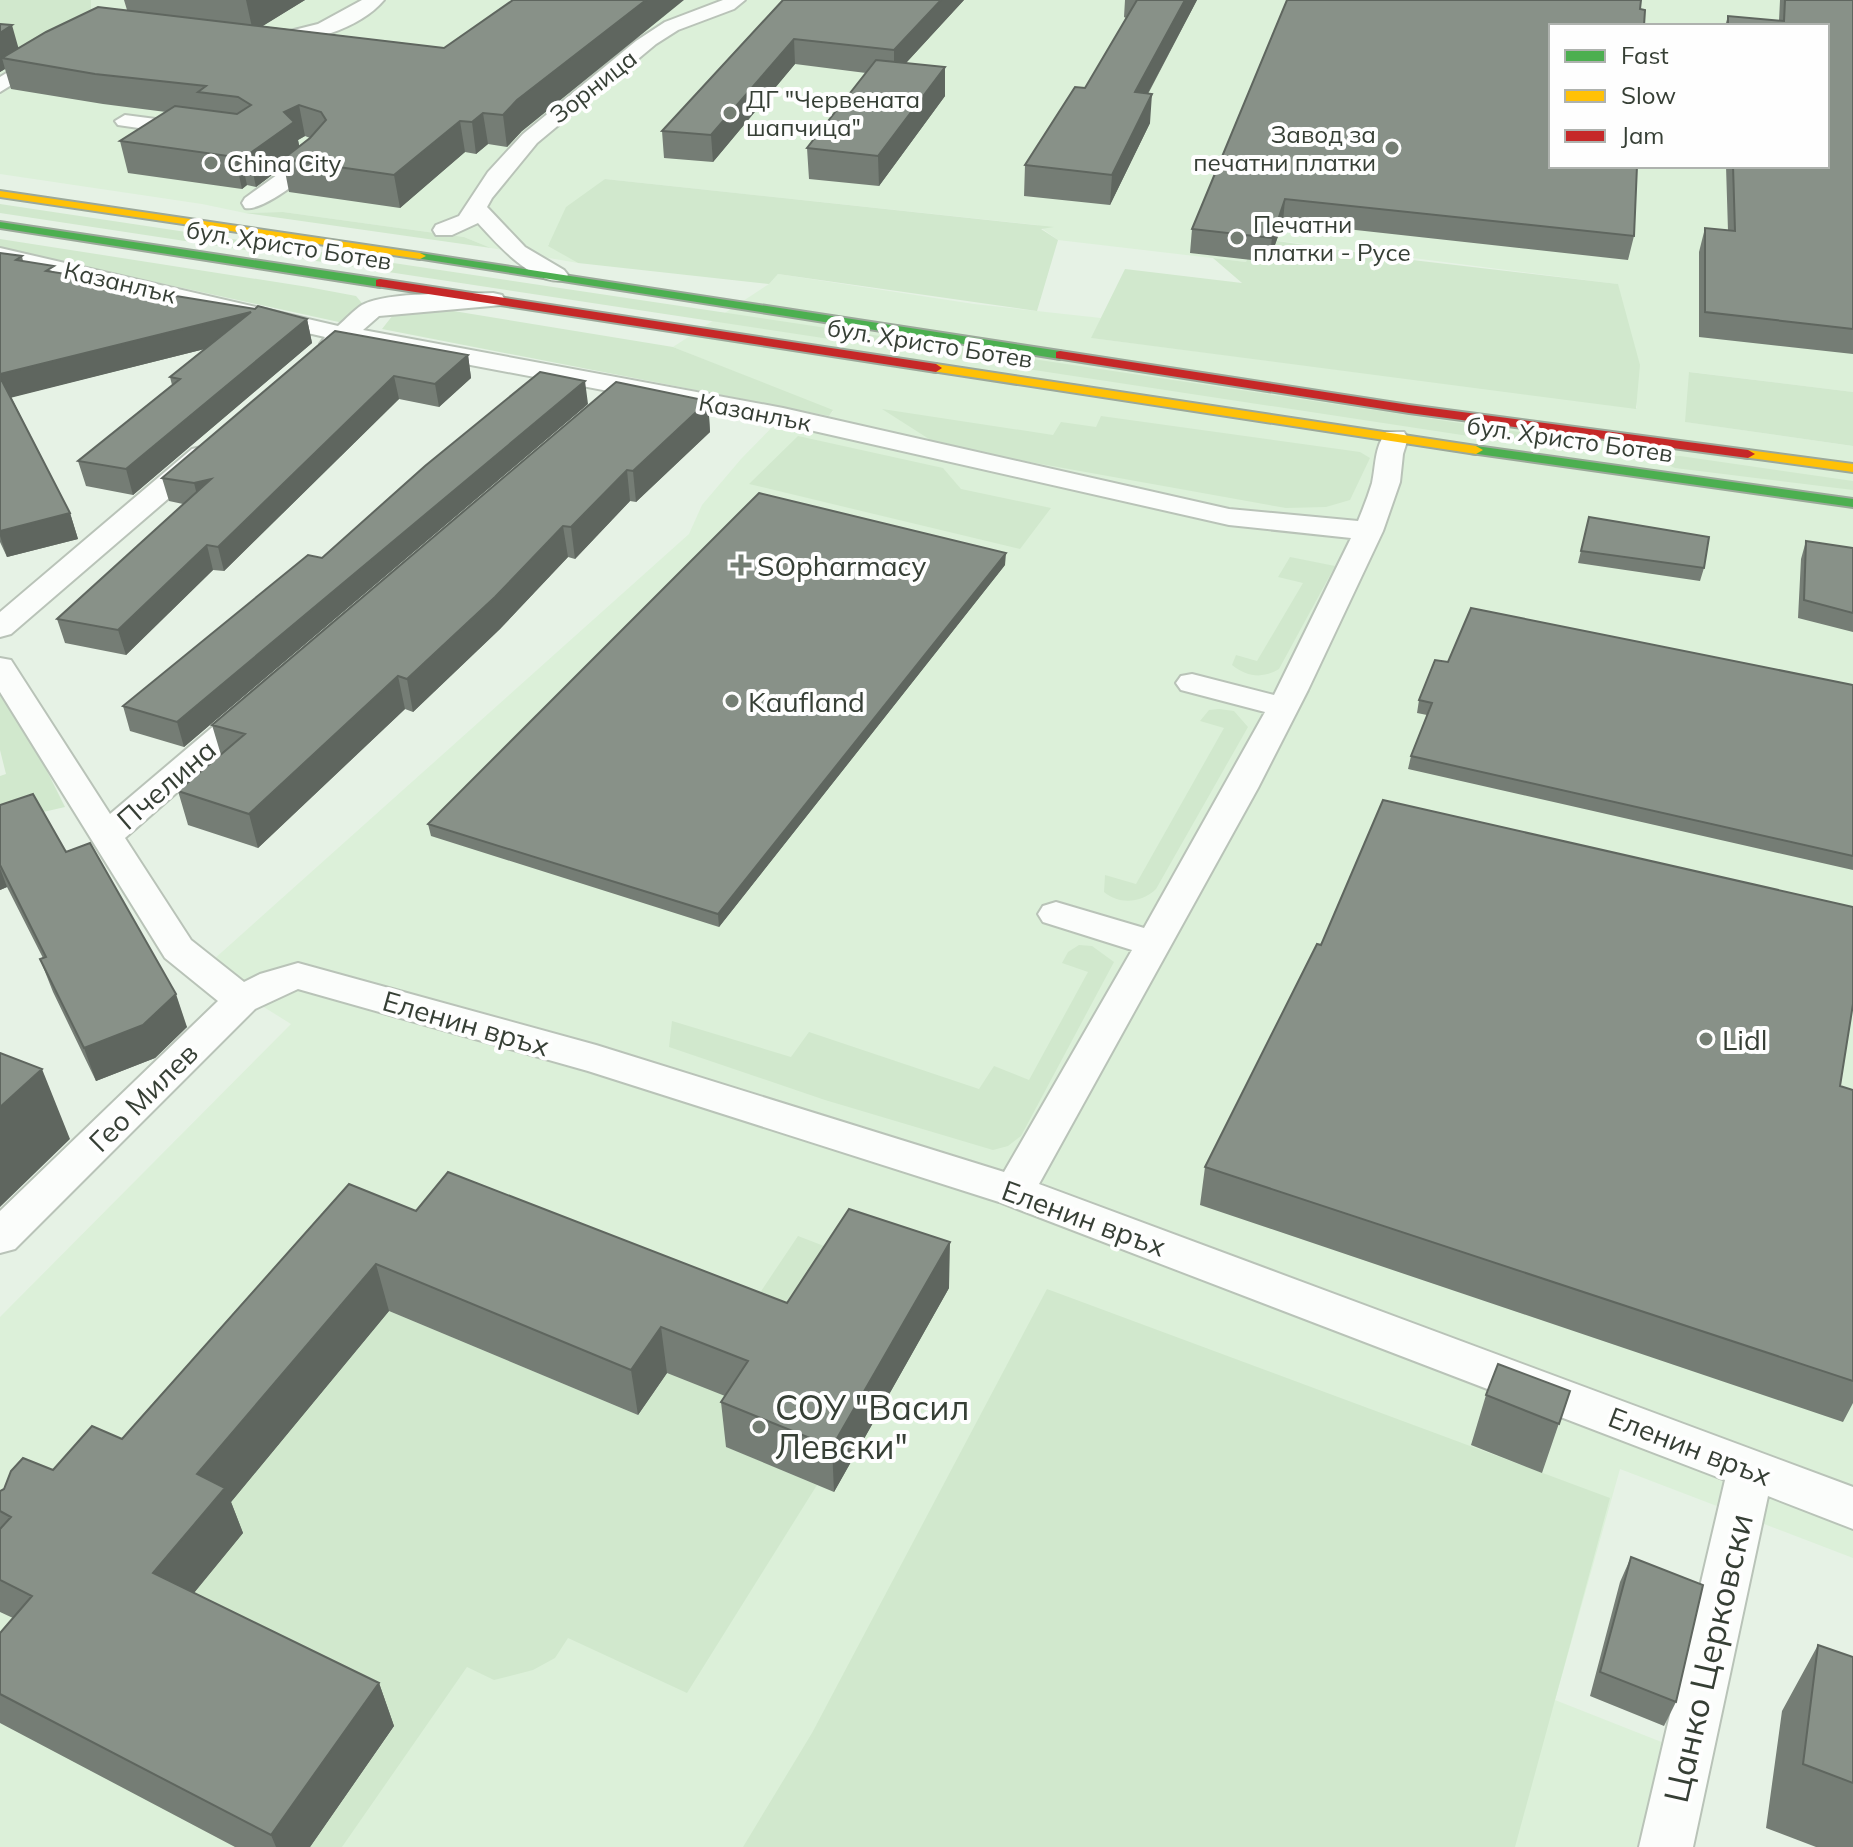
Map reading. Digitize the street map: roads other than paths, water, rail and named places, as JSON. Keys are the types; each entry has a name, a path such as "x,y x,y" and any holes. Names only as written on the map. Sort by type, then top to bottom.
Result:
{"highway":[{"name":"бул. Христо Ботев","path":"0,194 556,275 1394,406 1853,468"},
{"name":"бул. Христо Ботев","path":"0,225 1395,438 1853,503"},
{"path":"1604,468 1614,436"}],"street":[{"path":"243,44 312,35 341,23 375,0"},
{"name":"Зорница","path":"444,230 468,221 510,160 549,119 665,29 719,12 736,0"},
{"path":"0,86 37,59 64,46"},
{"path":"125,121 214,133"},
{"path":"253,203 314,158 318,151 304,145"},
{"path":"475,207 517,252 556,275"},
{"name":"Казанлък","path":"0,255 343,334 783,416 1229,517 1369,531"},
{"path":"323,274 368,297 371,310"},
{"path":"308,364 371,310 405,304 493,300"},
{"path":"602,409 627,388"},
{"path":"0,628 225,435"},
{"path":"1014,1191 1241,788 1283,707 1369,531 1386,482 1389,454 1395,438"},
{"path":"0,667 178,949 242,1000"},
{"path":"1192,683 1283,707"},
{"name":"Пчелина","path":"106,836 275,690"},
{"path":"1056,914 1151,943"},
{"name":"Гео Милев","path":"0,1237 242,1000 273,983 298,976"},
{"name":"Еленин връх","path":"298,976 596,1059 1014,1191 1853,1508"},
{"name":"Цанко Церковски","path":"1666,1847 1751,1468"}],"place":[{"name":"ДГ \"Червената шапчица\"","path":"730,113"},
{"name":"Завод за печатни платки","path":"1392,148"},
{"name":"China City","path":"211,163"},
{"name":"Печатни платки - Русе","path":"1237,238"},
{"name":"SOpharmacy","path":"741,565"},
{"name":"Kaufland","path":"732,701"},
{"name":"Lidl","path":"1706,1039"},
{"name":"СОУ \"Васил Левски\"","path":"759,1427"}]}
